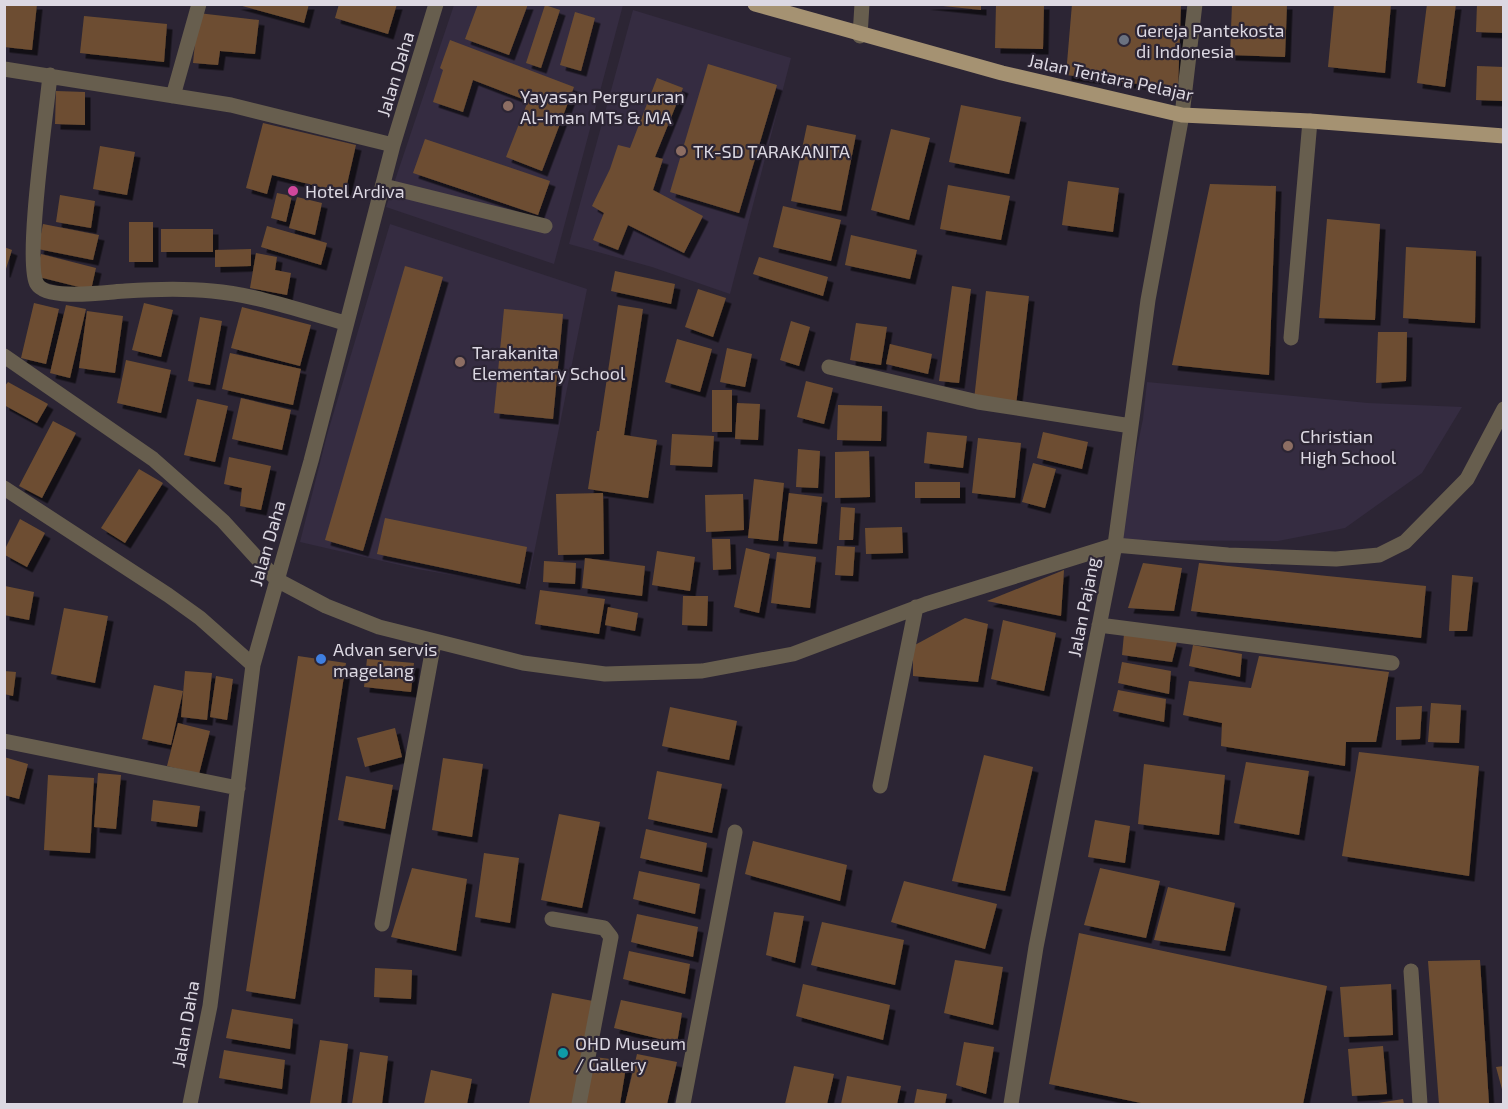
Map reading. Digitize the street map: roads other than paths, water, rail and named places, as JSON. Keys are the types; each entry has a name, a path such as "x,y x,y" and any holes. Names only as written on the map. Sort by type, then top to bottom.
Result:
{"main road":[{"name":"Jalan Tentara Pelajar","path":"755,4 860,36 1002,74 1182,115 1310,121 1503,136"}],"street":[{"path":"173,96 199,4"},
{"name":"Jalan Daha","path":"190,1104 210,1006 253,665 311,461 345,323 384,186 393,144 436,4"},
{"path":"860,36 862,4"},
{"name":"Jalan Pajang","path":"1011,1104 1036,947 1115,545 1148,300 1182,115 1195,4"},
{"path":"4,69 231,105 393,144"},
{"path":"50,75 34,225 33,277 38,287 50,292 70,294 153,290 212,291 255,298 345,323"},
{"path":"1291,338 1310,121"},
{"path":"384,186 545,226"},
{"path":"4,356 153,459 223,521 277,580 326,606 379,627 435,642 523,663 605,674 702,671 793,654 916,607 1115,545 1228,555 1315,558 1379,555 1405,542 1467,479 1503,413"},
{"path":"829,367 978,402 1131,426"},
{"path":"4,488 168,595 200,618 253,665"},
{"path":"880,786 916,607"},
{"path":"1099,625 1392,663"},
{"path":"382,924 435,642"},
{"path":"4,741 238,788"},
{"path":"683,1104 735,832"},
{"path":"552,919 604,928 611,937 579,1104"},
{"path":"1411,971 1420,1104"}],"place":[{"name":"Gereja Pantekosta di Indonesia","path":"1124,40"},
{"name":"Yayasan Pergururan Al-Iman MTs & MA","path":"508,106"},
{"name":"TK-SD TARAKANITA","path":"681,151"},
{"name":"Hotel Ardiva","path":"293,191"},
{"name":"Tarakanita Elementary School","path":"460,362"},
{"name":"Christian High School","path":"1288,446"},
{"name":"Advan servis magelang","path":"321,659"},
{"name":"OHD Museum / Gallery","path":"563,1053"}]}
